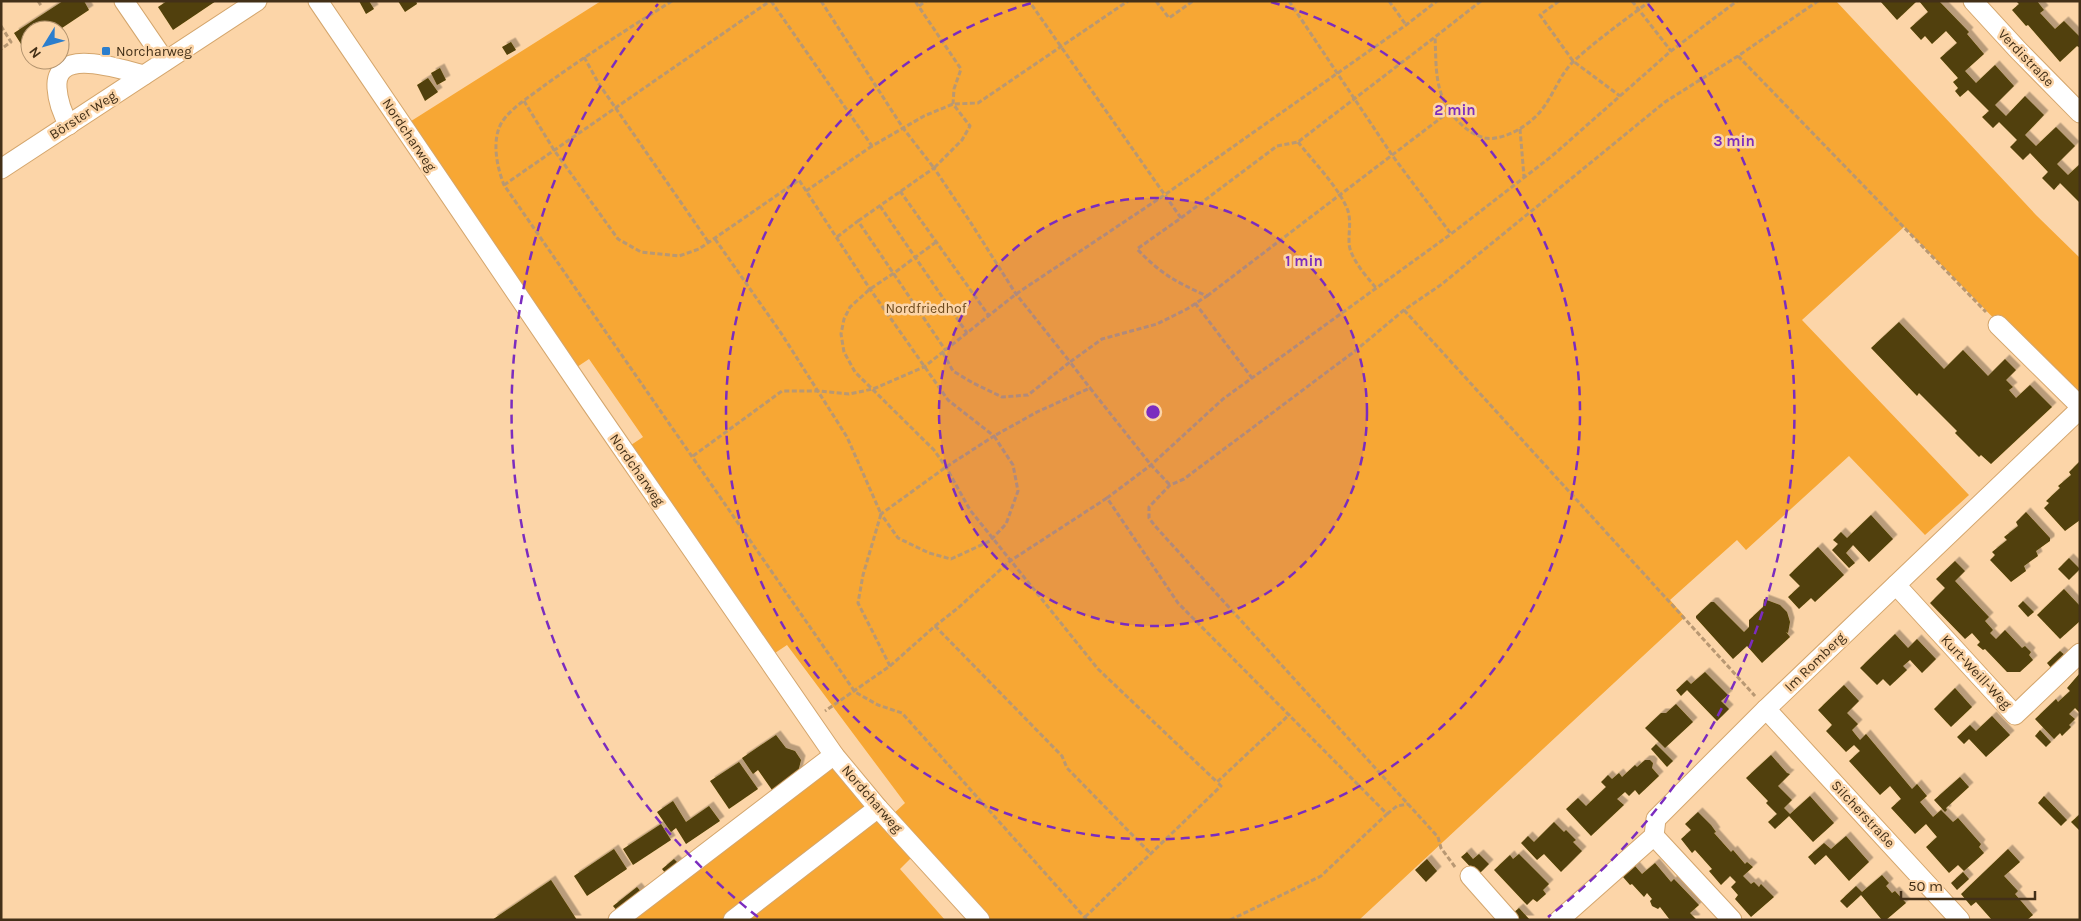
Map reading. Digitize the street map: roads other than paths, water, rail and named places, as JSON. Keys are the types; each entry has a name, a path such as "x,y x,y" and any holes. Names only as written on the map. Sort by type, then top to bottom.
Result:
{"street":[{"path":"124,1 165,61"},
{"name":"Börster Weg","path":"1,169 257,1"},
{"name":"Nordcharweg","path":"318,1 591,403 834,755 878,808 980,920"},
{"name":"Verdistraße","path":"1973,1 2080,113"},
{"path":"69,124 61,112 56,81 64,69 77,63 99,64 144,75"},
{"path":"1998,326 2080,408"},
{"name":"Im Romberg","path":"1559,920 1654,836 1656,820 1766,709 2080,408"},
{"name":"Kurt-Weill-Weg","path":"1896,585 2015,715 2080,653"},
{"name":"Silcherstraße","path":"1766,709 1960,920"},
{"path":"618,920 834,755"},
{"path":"733,920 878,808"},
{"path":"1654,836 1732,920"},
{"path":"1470,876 1509,920"}],"place":[{"name":"Norcharweg","path":"106,51"}],"park label":[{"name":"Nordfriedhof","path":"926,308"}]}
